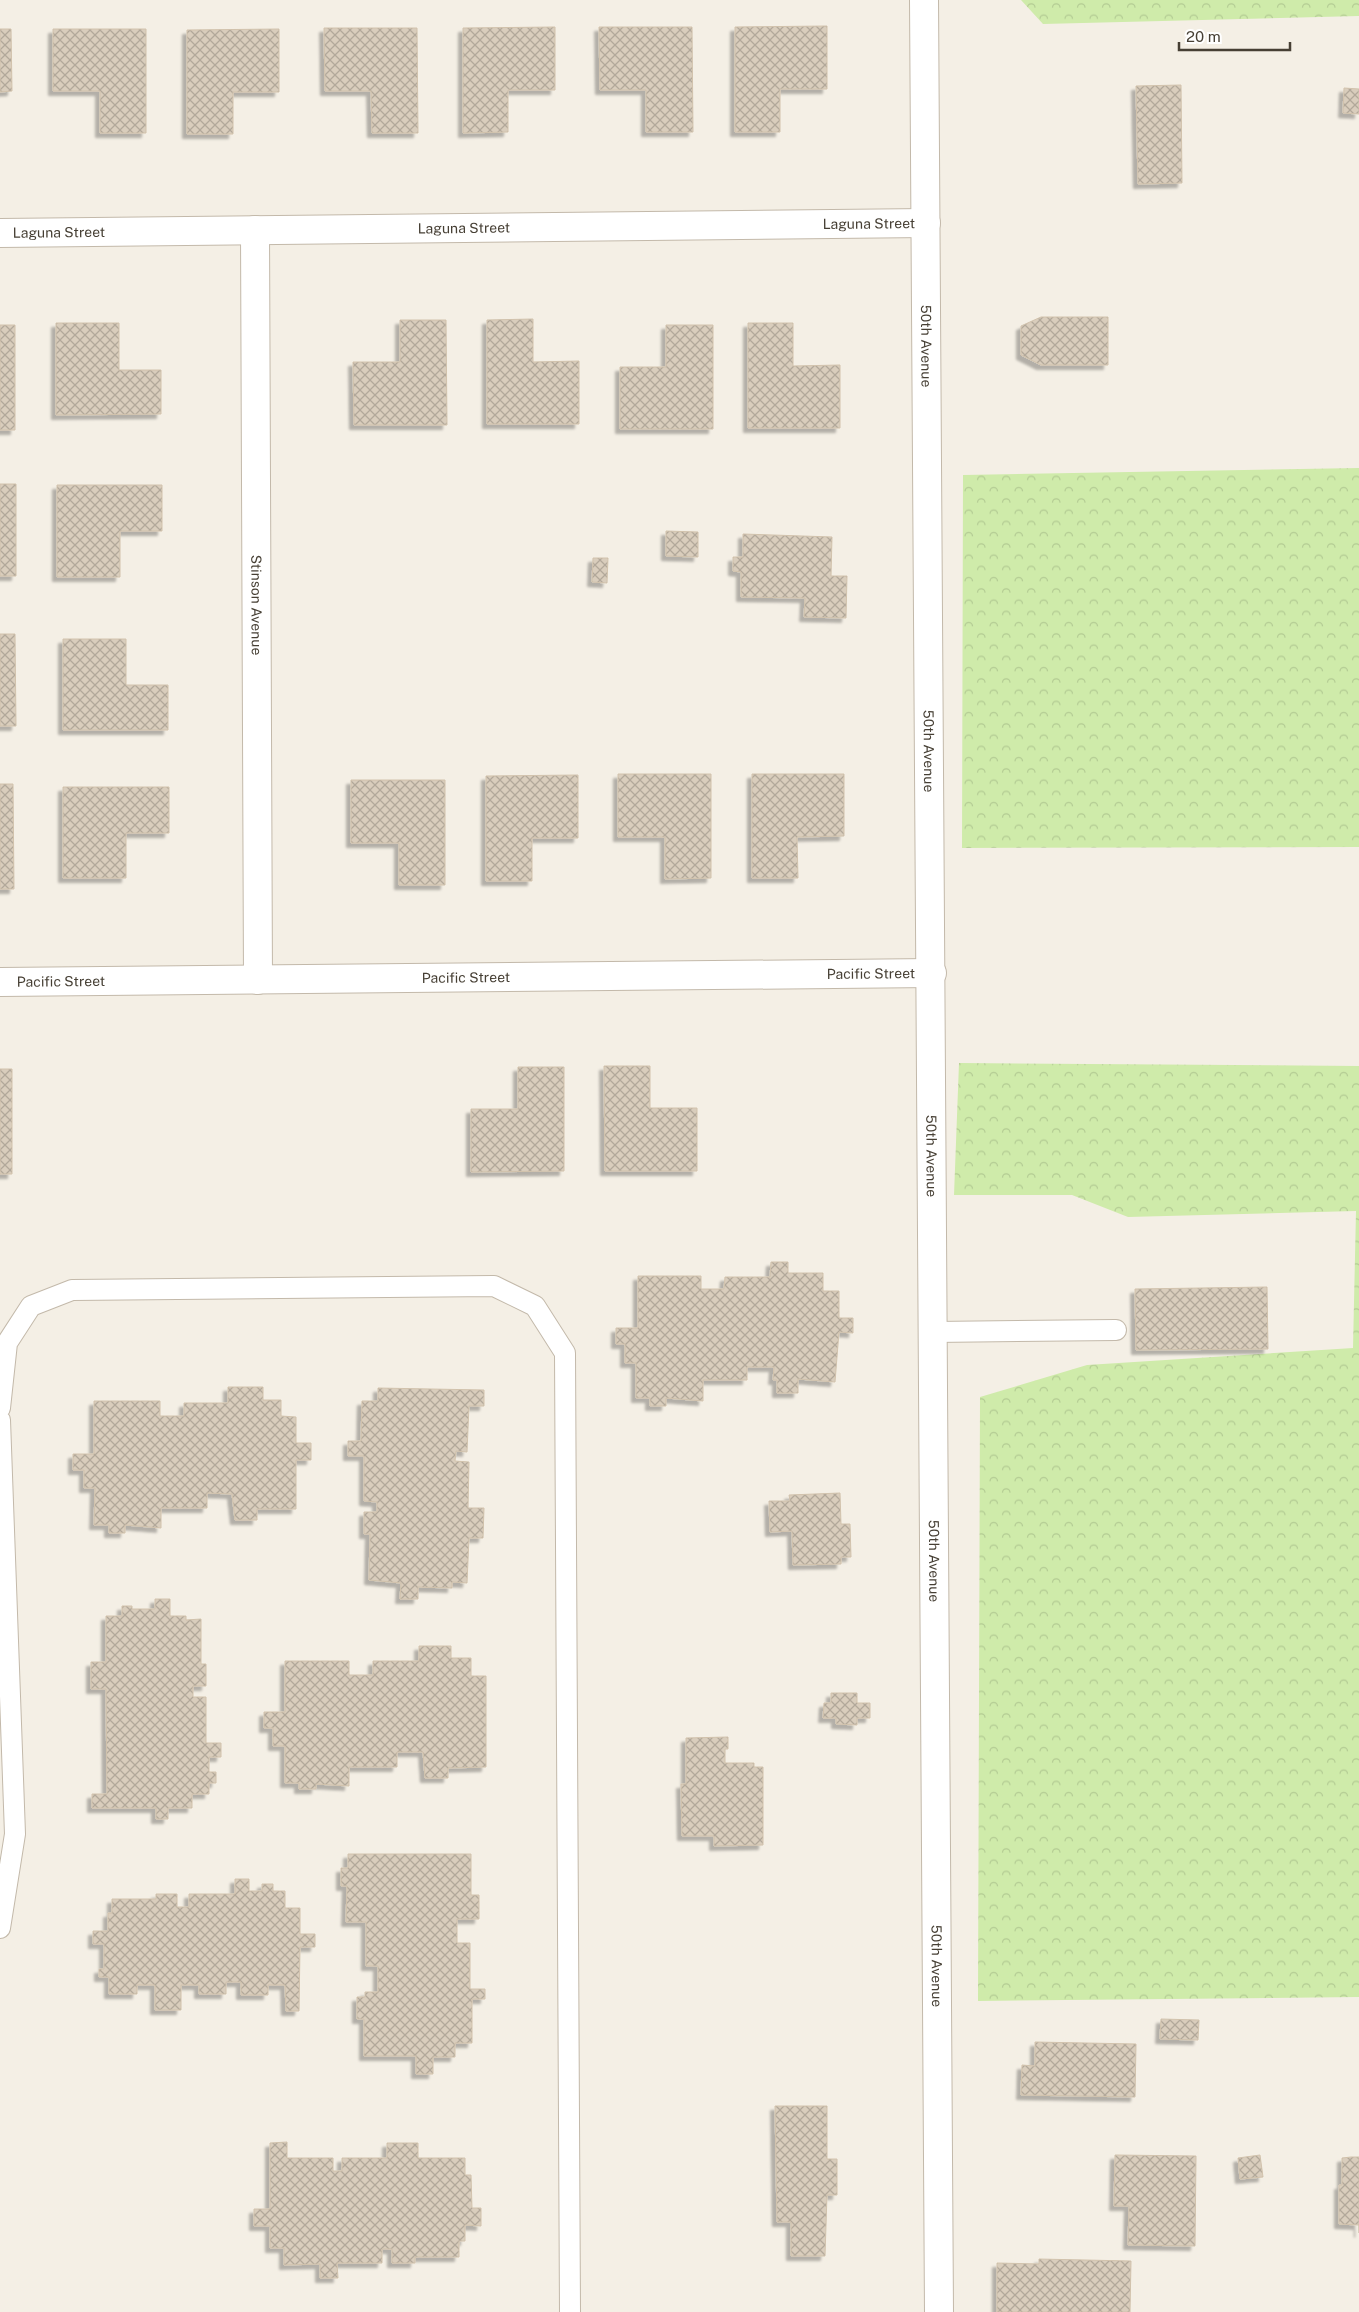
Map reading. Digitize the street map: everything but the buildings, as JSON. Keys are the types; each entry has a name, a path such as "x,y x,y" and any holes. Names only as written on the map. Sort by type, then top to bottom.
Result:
{"street":[{"name":"50th Avenue","path":"924,0 932,973 939,2312"},
{"name":"Laguna Street","path":"0,233 926,224"},
{"name":"Stinson Avenue","path":"255,230 258,980"},
{"name":"Pacific Street","path":"0,982 932,973"}],"lane":[{"path":"0,1408 7,1343 31,1306 72,1290 494,1286 535,1306 565,1353 570,2312"},
{"path":"934,1332 1116,1330"},
{"path":"0,1420 15,1834 0,1928"}],"green space":[{"path":"1021,0 1359,0 1359,16 1043,24"},
{"path":"1359,468 1359,847 962,848 963,475"},
{"path":"959,1063 1359,1066 1359,1997 978,2001 980,1397 1087,1365 1353,1348 1356,1211 1128,1217 1072,1195 954,1195"}]}
